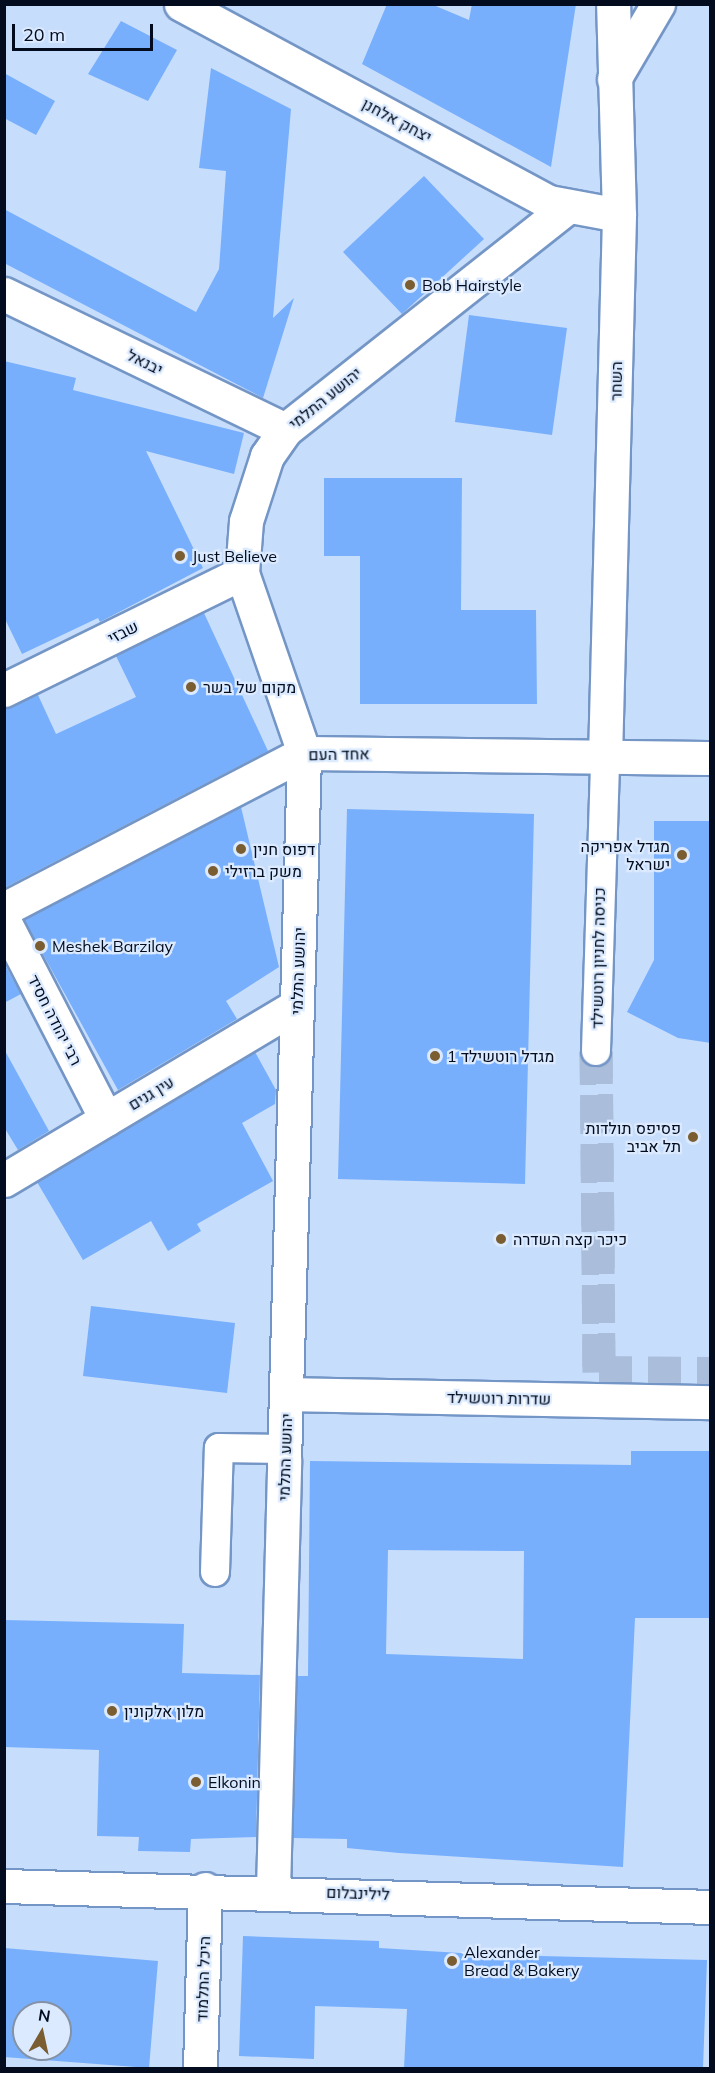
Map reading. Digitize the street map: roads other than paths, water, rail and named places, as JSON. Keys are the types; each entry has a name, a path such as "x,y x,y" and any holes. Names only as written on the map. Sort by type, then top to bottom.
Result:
{"street":[{"name":"יצחק אלחנן","path":"182,4 566,208 619,215"},
{"name":"השחר","path":"605,758 619,215 613,4"},
{"path":"614,79 658,4"},
{"name":"יהושע התלמי","path":"273,1890 304,753 242,573 246,521 257,479 285,430 566,208"},
{"name":"יבנאל","path":"4,294 285,430"},
{"name":"שבזי","path":"4,690 242,573"},
{"name":"אחד העם","path":"4,909 304,753 711,759"},
{"name":"רבי יהודה חסיד","path":"4,921 106,1119"},
{"name":"עין גנים","path":"4,1180 297,1005"},
{"name":"שדרות רוטשילד","path":"287,1394 711,1402"},
{"name":"לילינבלום","path":"4,1886 273,1890 711,1907"},
{"name":"היכל התלמוד","path":"200,2068 205,1890"}],"lane":[{"name":"כניסה לחניון רוטשילד","path":"596,1051 605,758"},
{"path":"215,1572 219,1448 285,1456"}],"tunnel":[{"path":"596,1051 598,1235 599,1372 596,1051"},
{"path":"599,1372 710,1373"}],"place":[{"name":"Bob Hairstyle","path":"410,285"},
{"name":"Just Believe","path":"180,556"},
{"name":"מקום של בשר","path":"191,687"},
{"name":"דפוס חנין","path":"241,849"},
{"name":"מגדל אפריקה ישראל","path":"682,855"},
{"name":"משק ברזילי","path":"213,871"},
{"name":"Meshek Barzilay","path":"40,946"},
{"name":"מגדל רוטשילד 1","path":"435,1056"},
{"name":"פסיפס תולדות תל אביב","path":"693,1137"},
{"name":"כיכר קצה השדרה","path":"501,1239"},
{"name":"מלון אלקונין","path":"112,1711"},
{"name":"Elkonin","path":"196,1782"},
{"name":"Alexander Bread & Bakery","path":"452,1961"}]}
